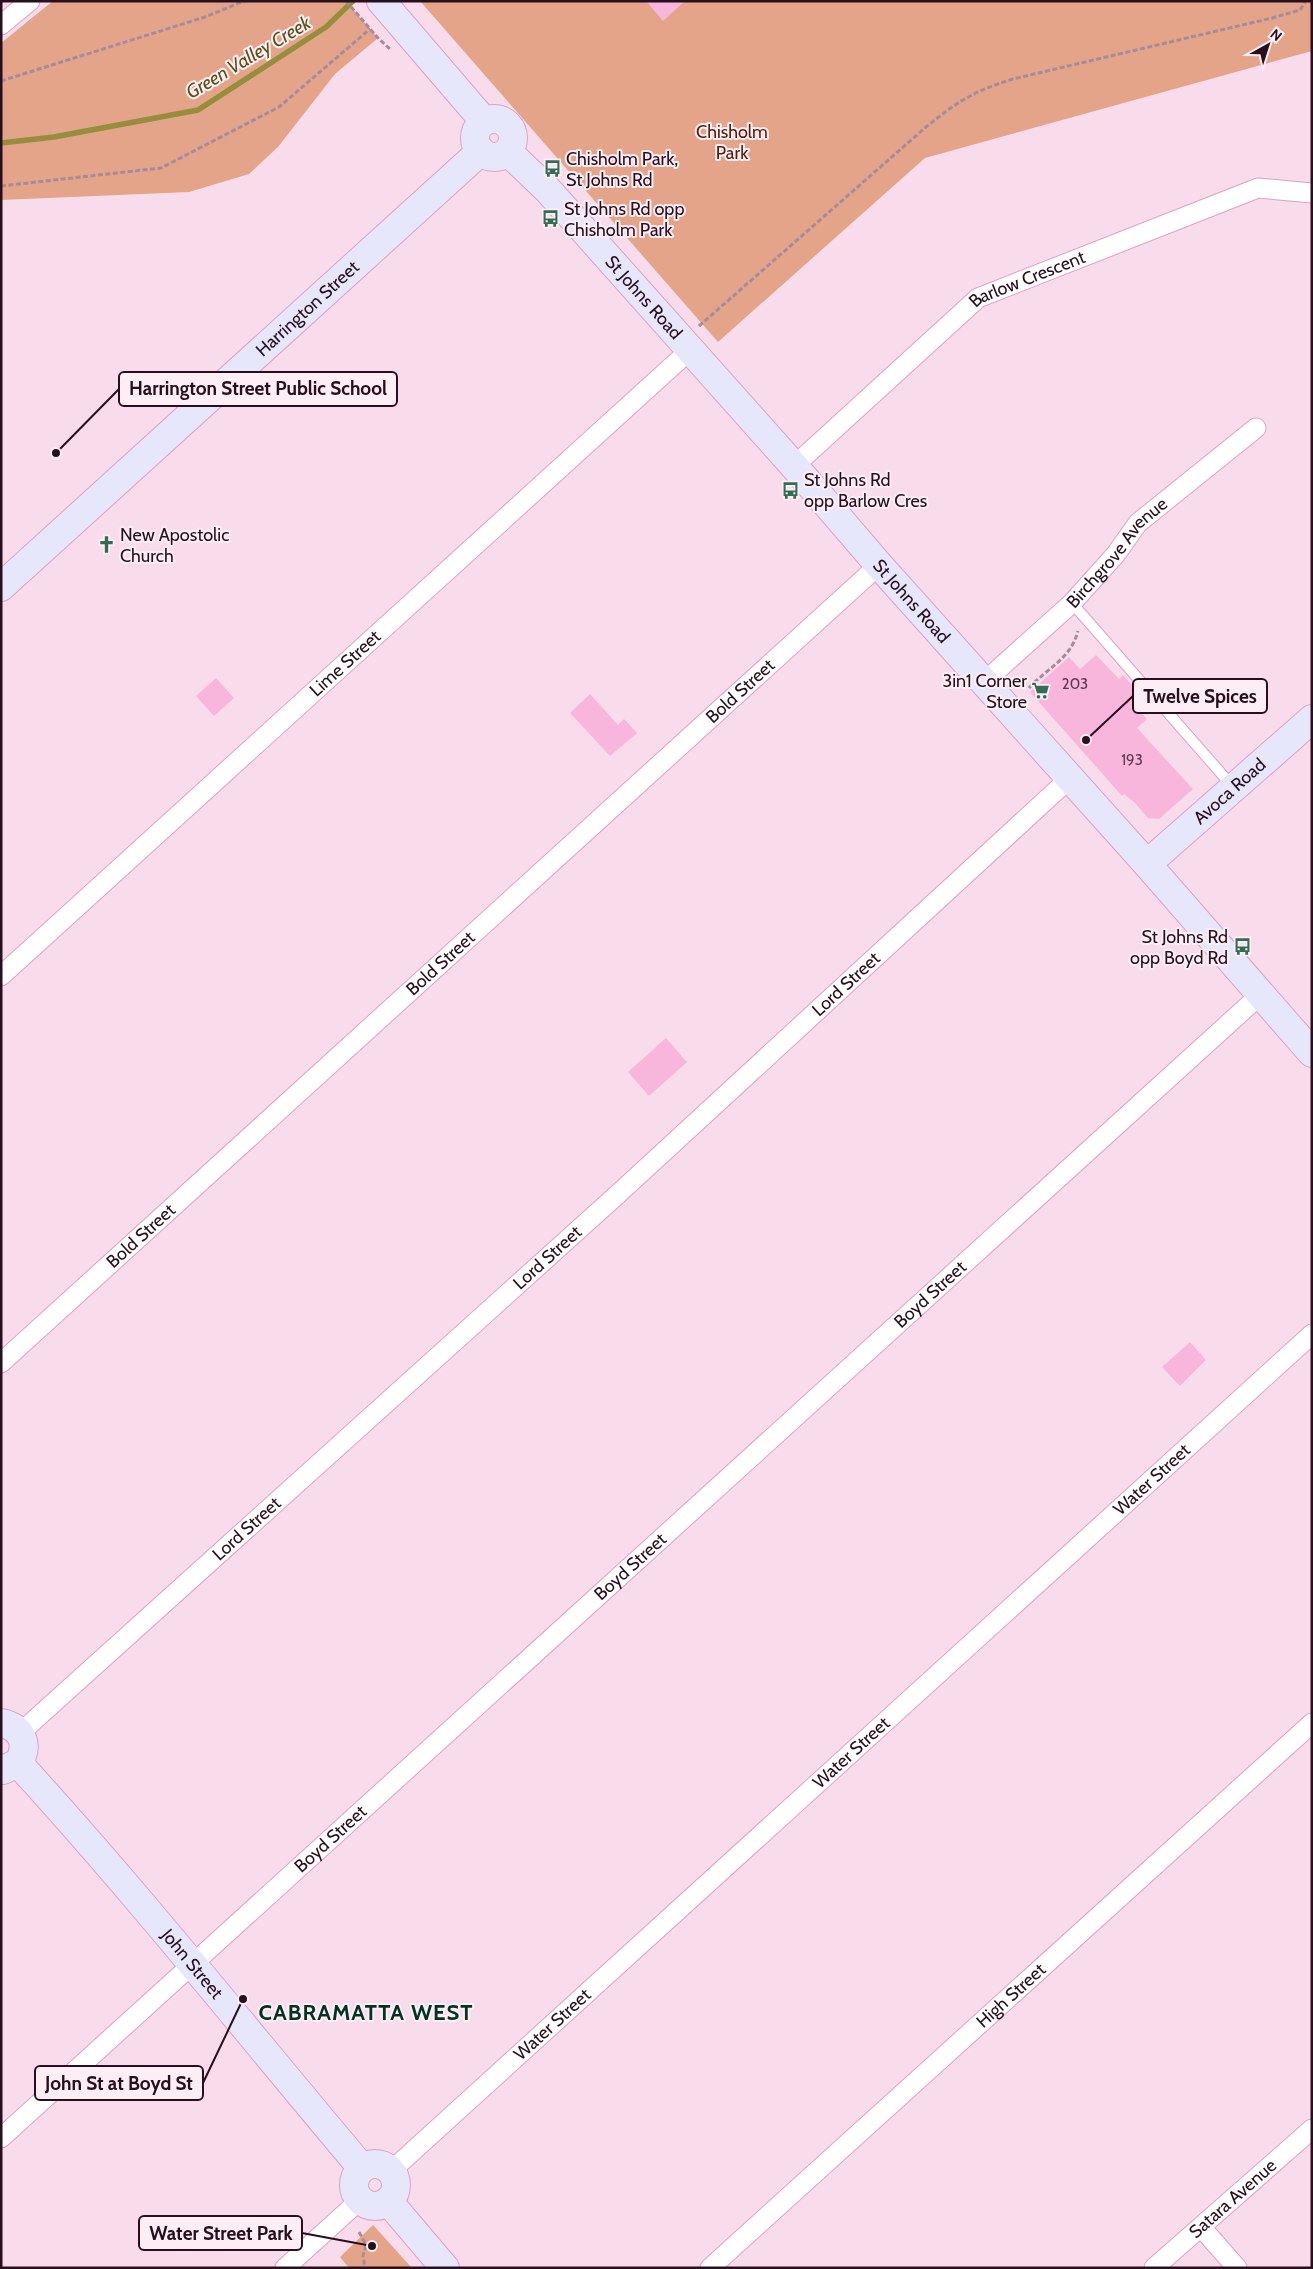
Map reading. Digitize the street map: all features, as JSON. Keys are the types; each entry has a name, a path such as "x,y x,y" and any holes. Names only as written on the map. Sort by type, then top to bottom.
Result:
{"main road":[{"path":"382,2 484,121"},
{"path":"496,119 508,124 514,134 512,147 508,152 491,157 481,151 475,141 475,136 484,121 496,119"},
{"name":"Harrington Street","path":"1,587 481,151"},
{"name":"St Johns Road","path":"508,152 694,338 794,466 879,565 1147,864 1312,1053"},
{"name":"Avoca Road","path":"1147,864 1312,719"},
{"path":"10,1767 24,1749 11,1728"},
{"name":"John Street","path":"10,1767 105,1859 194,1963 362,2168"},
{"path":"372,2164 380,2164 391,2171 394,2177 395,2190 388,2201 376,2205 369,2204 361,2199 355,2190 354,2184 356,2176 362,2168 372,2164"},
{"path":"388,2201 445,2268"}],"street":[{"path":"1,26 30,1"},
{"name":"Barlow Crescent","path":"794,466 978,298 1258,188 1312,193"},
{"name":"Lime Street","path":"1,976 694,338"},
{"name":"Birchgrove Avenue","path":"984,682 1072,603 1116,554 1138,523 1256,428"},
{"name":"Bold Street","path":"1,1363 879,565"},
{"name":"Lord Street","path":"11,1728 618,1194 1070,778"},
{"name":"Boyd Street","path":"1,2138 1260,995"},
{"name":"Water Street","path":"391,2171 1312,1334"},
{"name":"High Street","path":"710,2268 1312,1723"},
{"name":"Satara Avenue","path":"1154,2268 1312,2129"},
{"path":"285,2268 361,2199"},
{"path":"1201,2227 1237,2268"}],"lane":[{"path":"1072,603 1234,788"}],"path":[{"path":"1,81 195,20 244,1"},
{"path":"346,1 370,29 398,55"},
{"path":"694,338 926,126 954,104 981,89 1014,79 1272,18 1300,10 1306,1"},
{"path":"1,186 161,168 279,107 370,29"},
{"path":"1029,688 1039,677 1063,659 1074,645 1080,626 1086,620"},
{"path":"359,2232 366,2245 363,2256 365,2268"}],"green space":[{"path":"53,1 346,1 378,38 335,74 278,147 249,174 189,192 1,200 1,43"},
{"name":"Chisholm Park","path":"420,1 1312,1 1312,51 925,158 718,342"},
{"path":"373,2225 412,2268 349,2268 340,2257"}],"building":[{"path":"646,1 685,1 663,21"},
{"path":"1096,655 1119,679 1123,675 1143,697 1134,705 1147,719 1137,728 1193,789 1159,819 1148,818 1134,802 1124,794 1122,796 1030,692 1069,657 1080,669"},
{"path":"216,678 234,698 214,716 196,696"},
{"path":"590,694 618,725 624,719 637,733 610,756 570,713"},
{"path":"666,1038 687,1062 649,1096 628,1072"},
{"path":"1190,1342 1206,1360 1180,1386 1162,1367"}],"waterway":[{"name":"Green Valley Creek","path":"1,143 54,137 198,110 326,27 353,1"}],"place":[{"name":"Chisholm Park, St Johns Rd","path":"552,169"},
{"name":"St Johns Rd opp Chisholm Park","path":"550,219"},
{"name":"Harrington Street Public School","path":"56,453"},
{"name":"St Johns Rd opp Barlow Cres","path":"790,490"},
{"name":"New Apostolic Church","path":"106,545"},
{"name":"3in1 Corner Store","path":"1041,691"},
{"name":"Twelve Spices","path":"1086,740"},
{"name":"St Johns Rd opp Boyd Rd","path":"1242,947"},
{"name":"John St at Boyd St","path":"243,1999"},
{"name":"Water Street Park","path":"372,2246"}],"district":[{"name":"CABRAMATTA WEST","path":"366,2012"}]}
